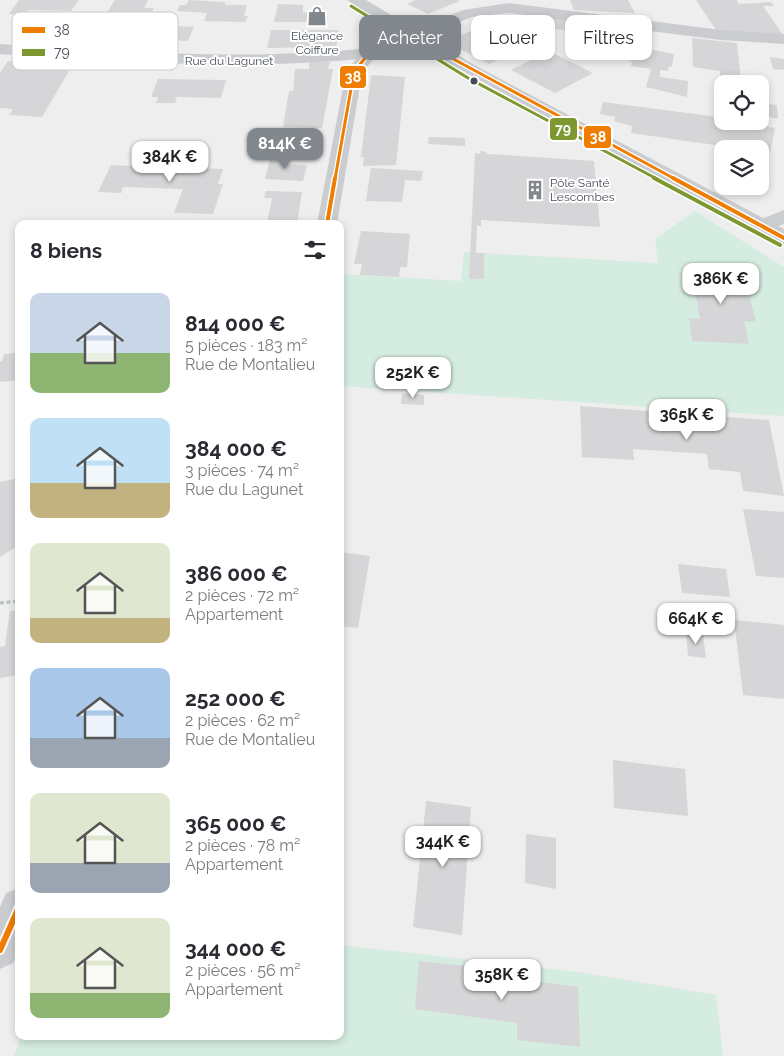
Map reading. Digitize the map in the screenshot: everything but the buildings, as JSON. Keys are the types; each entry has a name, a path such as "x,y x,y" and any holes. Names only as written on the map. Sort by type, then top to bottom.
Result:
{"street":[{"path":"355,0 378,15"},
{"path":"461,17 470,13 509,8 721,35 784,39"},
{"name":"Rue du Lagunet","path":"178,61 294,60 359,54"},
{"path":"328,220 354,72 363,60"},
{"path":"456,60 784,238"},
{"path":"763,225 784,216"},
{"path":"0,950 15,915"}],"path":[{"path":"0,603 15,601"}],"green space":[{"path":"695,211 784,267 784,416 344,386 344,274 461,281 464,252 658,263 655,239"},
{"path":"344,945 578,972 716,995 723,1056 14,1056 20,1040 344,1040"}],"transit line":[{"name":"79","path":"351,6 468,78 780,245"},
{"name":"38","path":"328,220 354,72 363,60"},
{"name":"38","path":"455,60 784,238"},
{"name":"38","path":"0,950 15,916"}],"place":[{"name":"Elégance Coiffure","path":"317,16"},
{"name":"Pôle Santé Lescombes","path":"535,190"}]}
